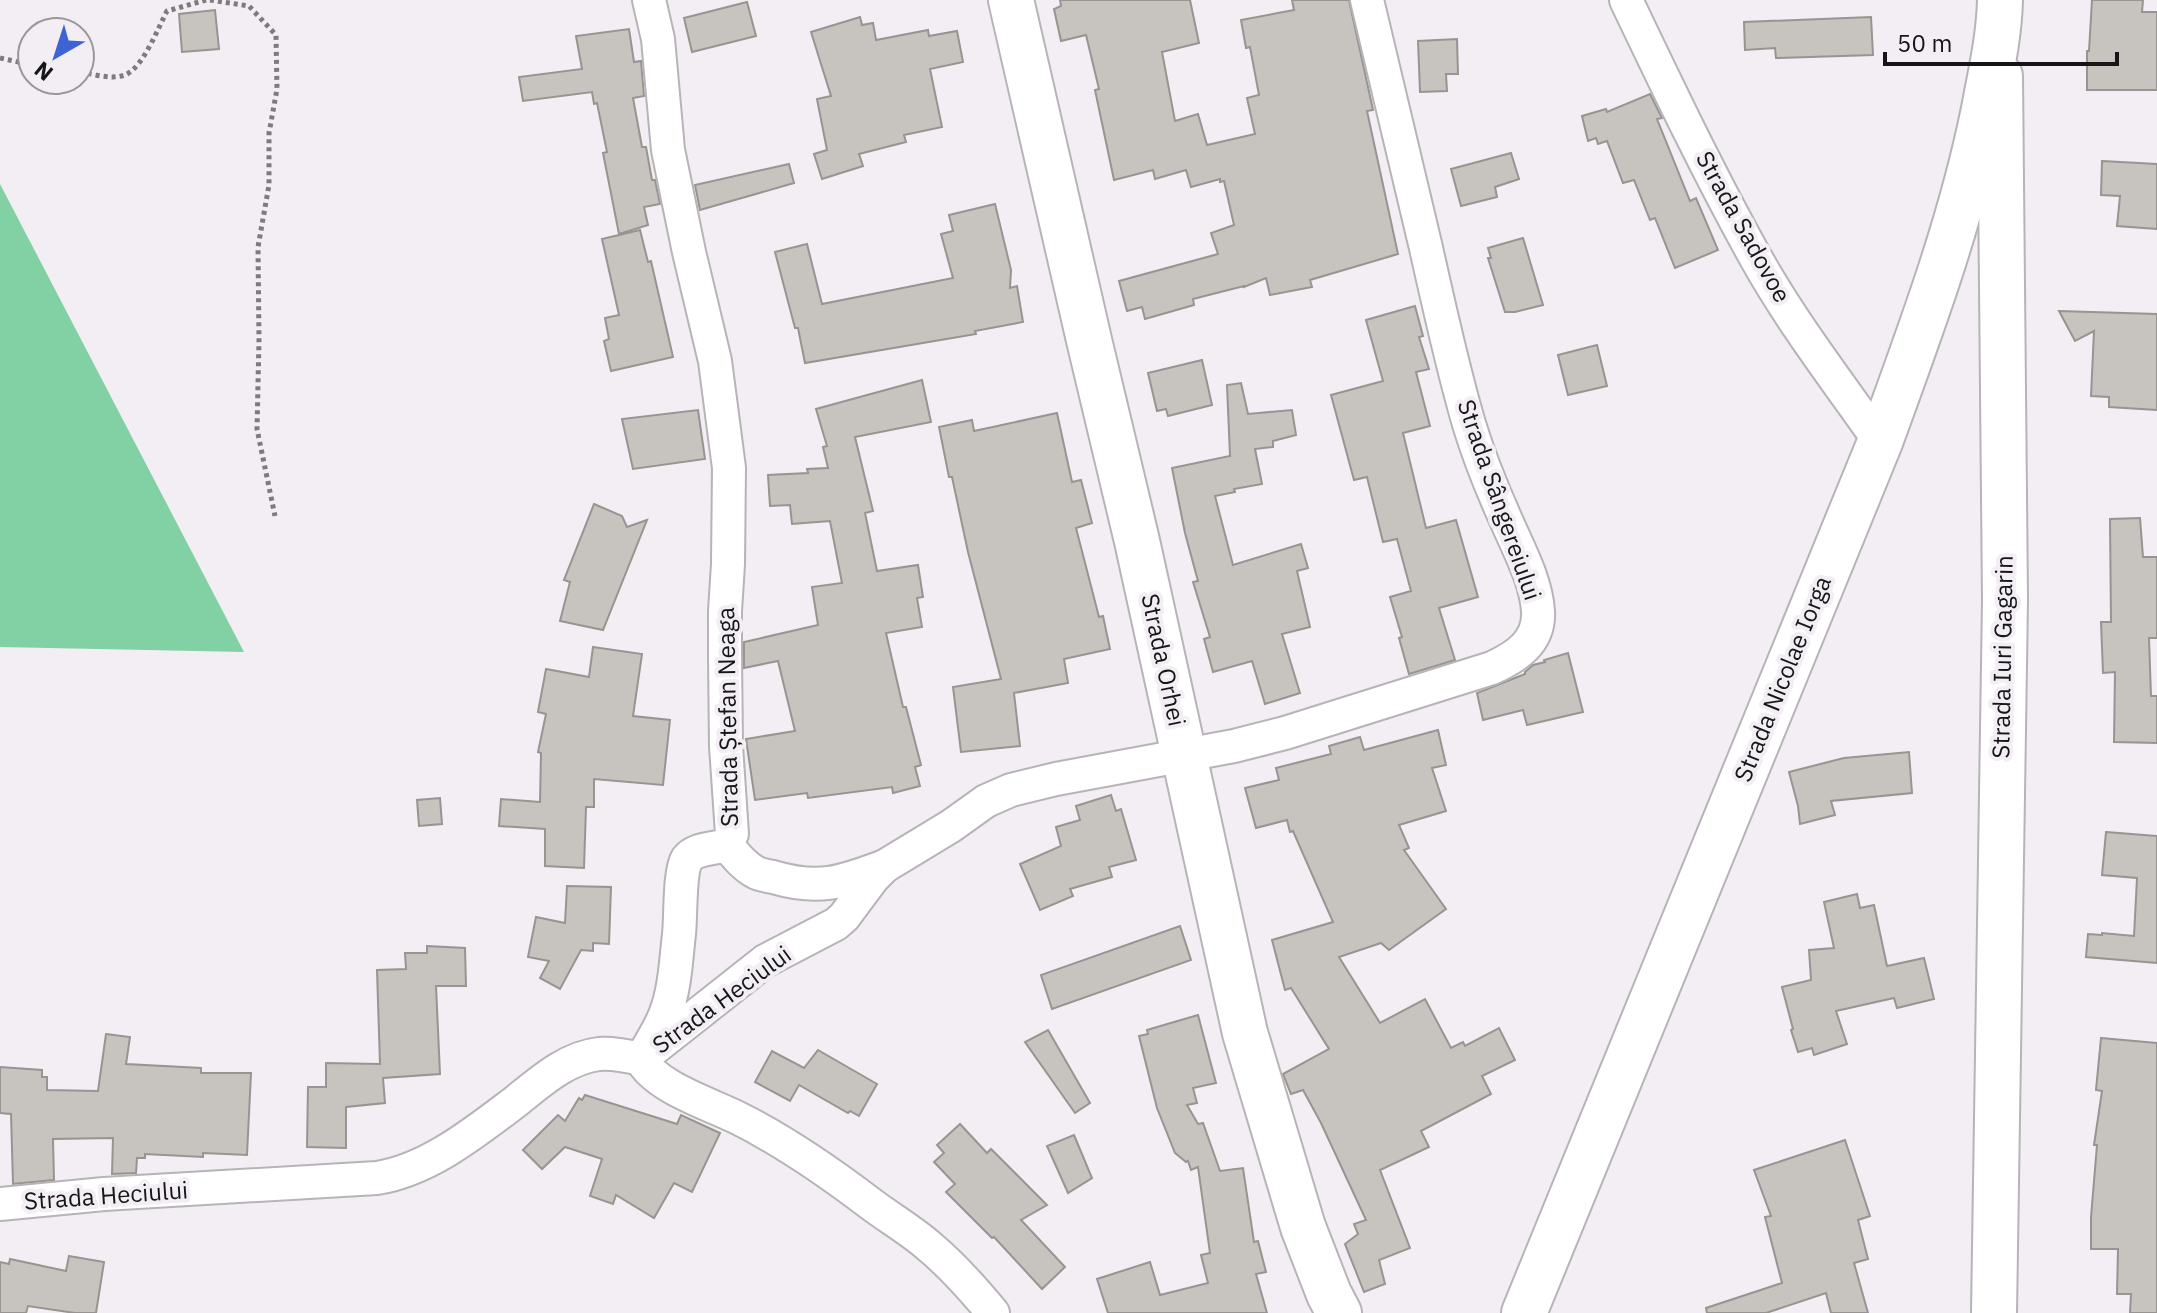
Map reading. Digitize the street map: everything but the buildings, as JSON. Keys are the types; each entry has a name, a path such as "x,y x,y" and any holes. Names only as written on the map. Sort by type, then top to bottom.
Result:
{"street":[{"name":"Strada Ștefan Neaga","path":"641,1059 657,1034 670,999 679,934 683,867 689,856 700,850 727,845 732,834 726,746 725,656 729,468 715,361 668,150 658,39 649,0"},
{"name":"Strada Orhei","path":"1011,0 1137,541 1245,1033 1303,1227 1339,1313"},
{"name":"Strada Sângereiului","path":"1184,756 1285,733 1492,668 1514,658 1528,644 1536,629 1538,613 1530,578 1489,482 1466,410 1367,0"},
{"name":"Strada Sadovoe","path":"1626,0 1758,261 1791,315 1880,442"},
{"name":"Strada Nicolae Iorga","path":"1524,1313 1880,442 1934,295 1973,162 2000,15"},
{"name":"Strada Iuri Gagarin","path":"1994,1313 2005,600 2000,15"},
{"name":"Strada Heciului","path":"0,1204 400,1174 451,1147 553,1072 578,1059 599,1054 641,1059 765,961 836,924 885,866 940,834 986,801 1011,790 1056,779 1184,756"},
{"path":"727,845 741,862 755,872 820,886 885,866"},
{"path":"641,1059 656,1077 779,1139 824,1169 907,1229 949,1264 993,1313"}],"path":[{"path":"96,75 125,75 144,54 167,11 208,0 249,6 276,35 277,89 269,133 269,185 258,247 257,429 275,516"}],"green space":[{"path":"0,184 244,652 0,647"}]}
